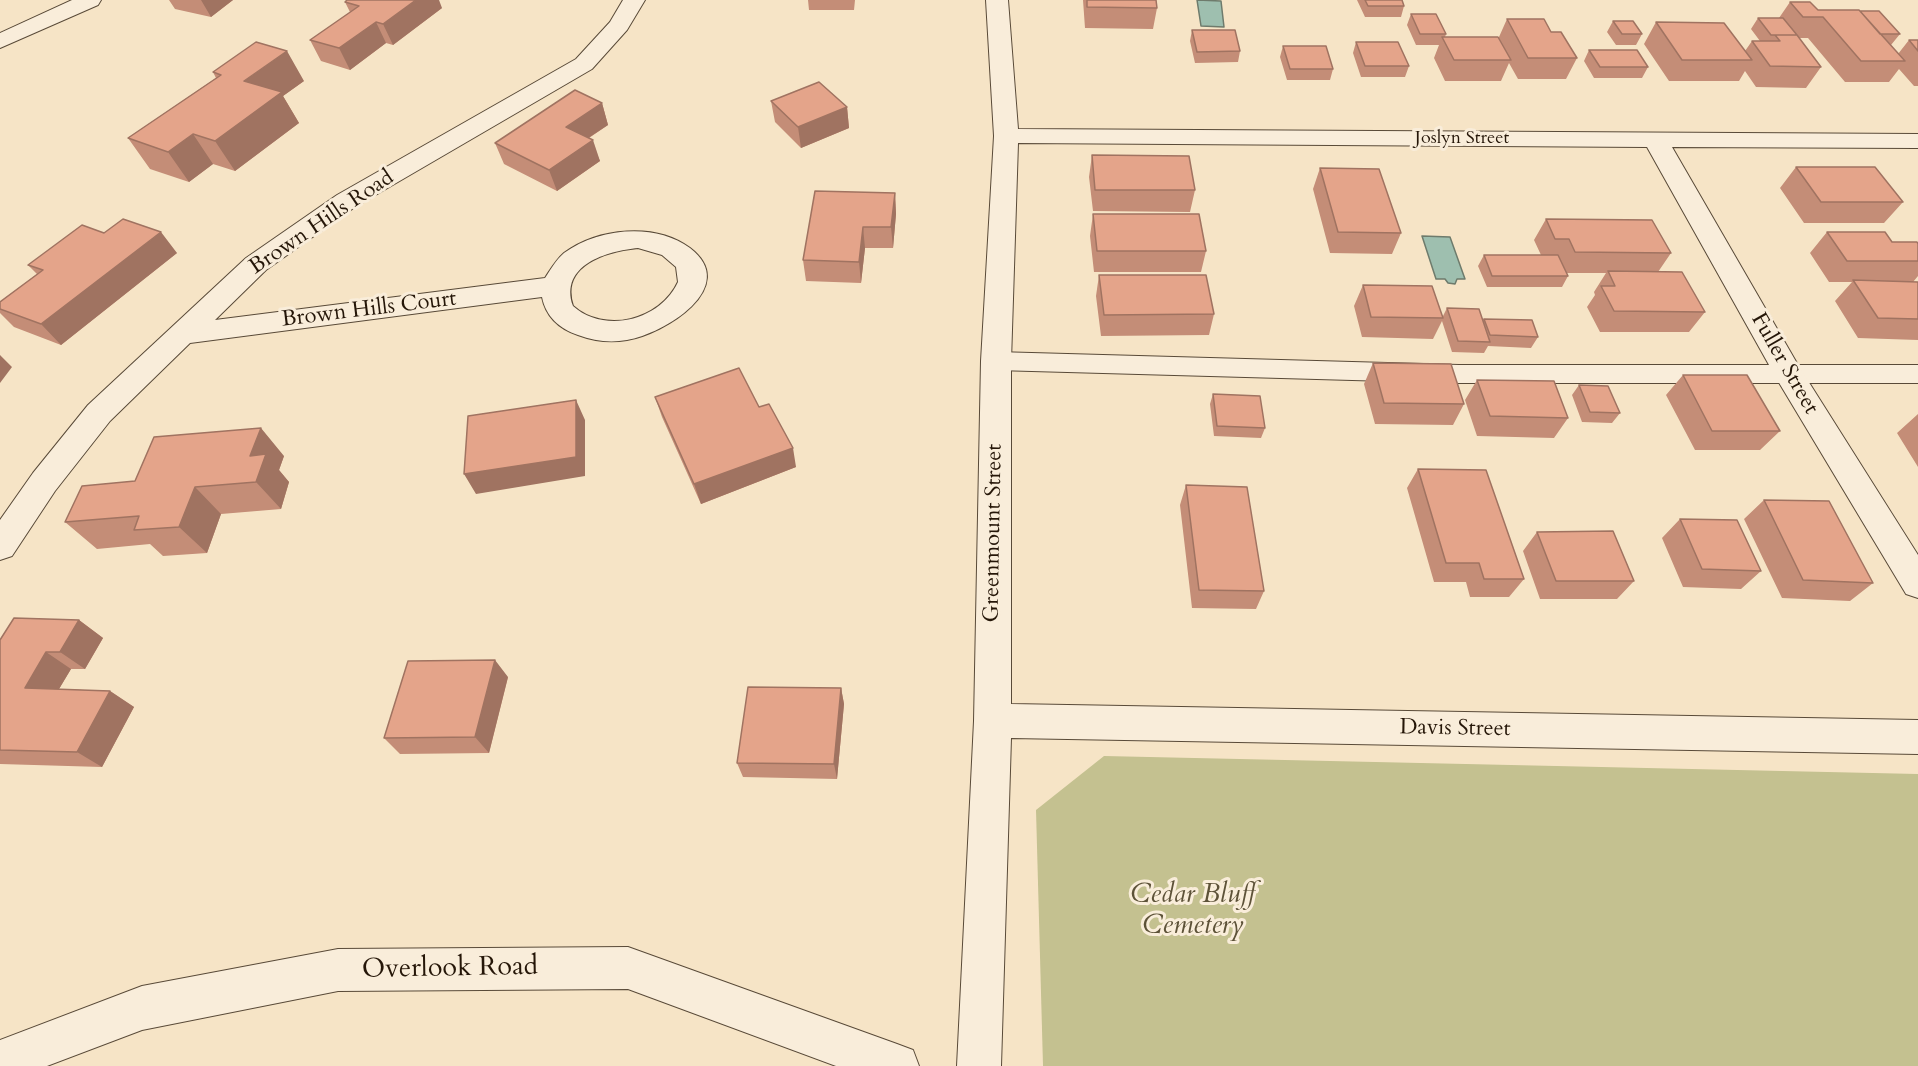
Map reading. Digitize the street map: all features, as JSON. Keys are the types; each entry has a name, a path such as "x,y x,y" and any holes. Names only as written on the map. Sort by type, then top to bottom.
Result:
{"street":[{"path":"0,41 90,0"},
{"name":"Brown Hills Road","path":"0,546 44,482 99,413 256,264 346,201 584,64 619,25 634,0"},
{"name":"Greenmount Street","path":"979,1066 993,721 996,361 1006,136 997,0"},
{"name":"Joslyn Street","path":"1006,136 1918,141"},
{"name":"Fuller Street","path":"1656,141 1788,373 1918,584"},
{"path":"638,239 658,242 676,249 687,261 692,275 689,290 680,304 664,317 644,326 621,331 598,330 579,325 564,315 557,302 556,286 563,272 576,258 616,241 638,239"},
{"name":"Brown Hills Court","path":"182,334 556,286"},
{"name":"Davis Street","path":"993,721 1918,737"},
{"name":"Overlook Road","path":"0,1062 142,1008 338,970 628,968 897,1066"}],"lane":[{"path":"996,361 1459,374 1918,374"}],"green space":[{"name":"Cedar Bluff Cemetery","path":"1104,756 1918,774 1918,1066 1043,1066 1036,810"}],"shaded area":[{"path":"1197,0 1221,1 1224,27 1201,26"},
{"path":"1422,236 1450,237 1465,279 1457,279 1455,284 1448,283 1445,279 1436,279"}],"building":[{"path":"347,0 416,0 383,24 376,22 339,48 310,40 359,6 345,2"},
{"path":"1087,0 1156,0 1157,8 1087,7"},
{"path":"1365,0 1402,0 1404,6 1368,6"},
{"path":"1790,2 1810,2 1818,10 1859,10 1905,61 1861,61 1823,17 1803,17"},
{"path":"1860,11 1879,11 1900,34 1880,34"},
{"path":"1411,14 1436,14 1446,34 1420,34"},
{"path":"1758,18 1783,18 1797,35 1771,35"},
{"path":"1507,19 1544,19 1551,32 1561,32 1577,58 1528,58"},
{"path":"1613,21 1633,21 1642,34 1622,34"},
{"path":"1656,22 1724,23 1752,60 1682,60"},
{"path":"1192,30 1235,30 1240,51 1197,52"},
{"path":"1775,35 1797,35 1821,67 1770,66 1752,41 1780,41"},
{"path":"1442,37 1498,37 1511,60 1454,60"},
{"path":"1909,40 1918,40 1918,51"},
{"path":"256,42 287,51 244,81 282,92 215,141 193,134 168,152 128,138 221,75 213,72"},
{"path":"1356,42 1398,42 1409,66 1365,66"},
{"path":"1283,46 1326,46 1333,69 1290,69"},
{"path":"1589,50 1637,50 1648,67 1600,67"},
{"path":"819,82 847,107 798,127 771,101"},
{"path":"575,90 602,103 566,127 593,140 549,170 495,143"},
{"path":"1092,155 1189,156 1195,190 1095,190"},
{"path":"1796,167 1875,167 1903,202 1821,202"},
{"path":"1320,168 1379,169 1401,233 1338,232"},
{"path":"815,191 895,193 891,227 863,227 859,262 803,260"},
{"path":"1093,214 1199,214 1206,251 1097,251"},
{"path":"123,219 161,232 41,324 0,309 0,302 43,270 28,265 82,225 104,233"},
{"path":"1546,219 1652,220 1671,253 1575,252 1569,239 1555,239"},
{"path":"1827,232 1885,232 1892,242 1917,242 1918,261 1847,261"},
{"path":"1484,255 1558,255 1568,276 1492,276"},
{"path":"1608,271 1682,272 1705,312 1614,311 1601,286 1615,286"},
{"path":"1099,275 1206,275 1214,314 1104,315"},
{"path":"1853,280 1918,282 1918,319 1878,318"},
{"path":"1363,285 1432,286 1443,318 1371,317"},
{"path":"1447,308 1479,309 1490,342 1458,341"},
{"path":"1484,319 1532,320 1538,337 1490,335"},
{"path":"1373,363 1451,364 1464,404 1384,403"},
{"path":"739,368 759,407 769,404 793,448 694,484 655,397"},
{"path":"1683,375 1747,375 1780,431 1712,431"},
{"path":"1477,380 1554,381 1568,418 1490,416"},
{"path":"1579,385 1608,386 1620,413 1590,412"},
{"path":"1213,394 1260,396 1265,428 1217,426"},
{"path":"576,400 576,457 464,474 468,416"},
{"path":"261,428 250,456 266,454 256,482 195,487 179,527 134,530 139,516 65,522 82,486 135,481 154,437"},
{"path":"1418,469 1486,470 1524,579 1484,579 1479,563 1446,563"},
{"path":"1186,485 1247,487 1264,591 1199,590"},
{"path":"1764,500 1829,501 1873,583 1803,580"},
{"path":"1680,519 1737,520 1761,571 1702,569"},
{"path":"1613,531 1634,581 1556,581 1537,532"},
{"path":"14,618 79,620 60,652 46,652 25,688 110,691 77,752 0,750 0,640"},
{"path":"495,660 475,737 384,738 408,661"},
{"path":"748,687 841,688 834,764 737,763"}]}
